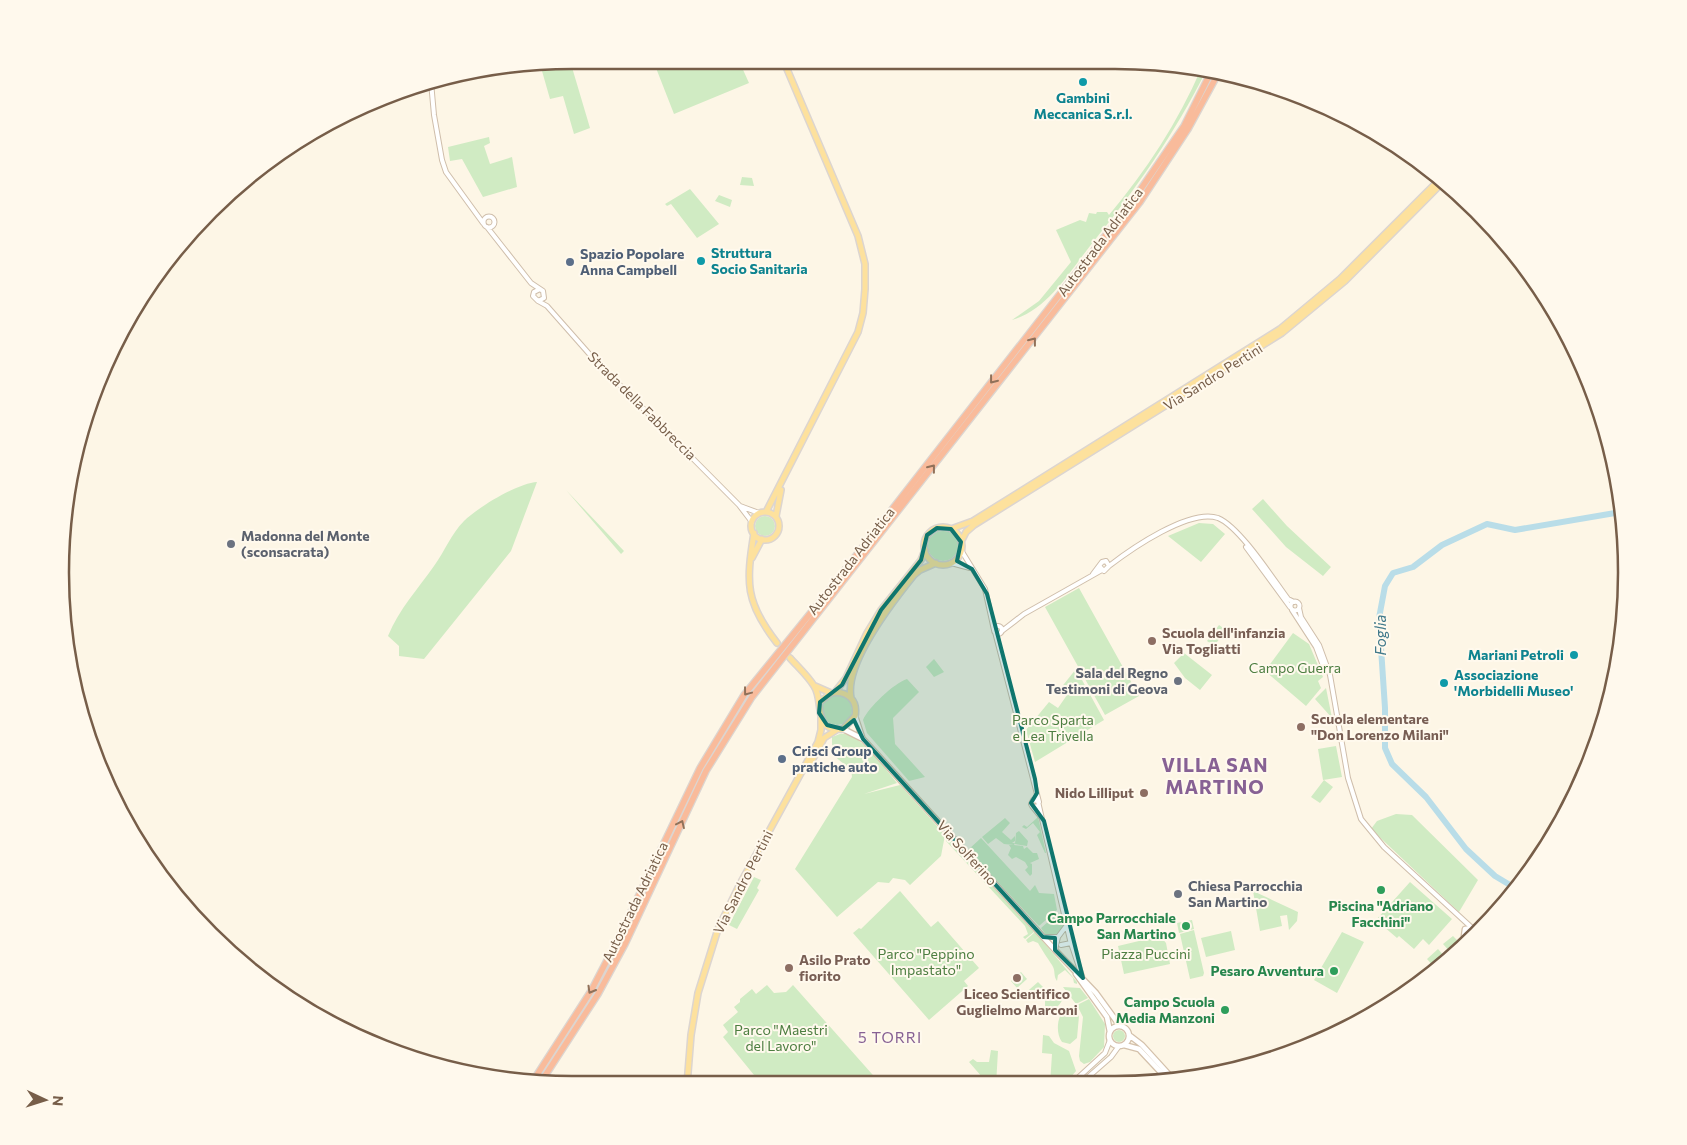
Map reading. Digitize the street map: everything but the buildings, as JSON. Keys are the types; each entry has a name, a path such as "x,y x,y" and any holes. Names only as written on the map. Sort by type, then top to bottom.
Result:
{"highway":[{"name":"Autostrada Adriatica","path":"537,1075 591,991 618,941 700,768 744,695 1134,199 1184,126 1208,77"},
{"name":"Autostrada Adriatica","path":"545,1075 598,994 625,944 706,771 752,697 1140,202 1188,129 1215,79"}],"main road":[{"path":"766,512 850,351 863,313 865,264 858,236 787,69"},
{"name":"Via Sandro Pertini","path":"690,1076 694,1016 711,948 723,916 818,742 821,730 820,702 846,678 867,633 881,610 921,560 925,550 925,540 930,532 943,527 951,529 973,521 1280,329 1340,279 1435,185"},
{"name":"Via Sandro Pertini","path":"961,542 966,532 974,525 1282,333 1345,281 1438,187"},
{"path":"754,533 762,540 769,540 777,534 779,525 776,516 787,473"},
{"path":"776,516 766,512 758,513 752,522 754,533 748,585 751,599 764,626 777,643"},
{"path":"854,716 856,709 850,688 855,670 882,617 914,575 920,570 936,563 951,563 961,550 961,542 956,532 951,529"},
{"path":"750,563 762,540"},
{"path":"925,550 931,560 936,563"},
{"path":"790,658 814,685 820,702"},
{"path":"814,685 833,692 843,692 852,698"},
{"name":"Via Sandro Pertini","path":"690,1076 698,1009 707,970 720,931 741,887 824,738 841,729 854,716"},
{"name":"Via Solferino","path":"854,716 863,739 1054,950 1083,978 1120,1026 1127,1030 1129,1035 1142,1045 1168,1073"},
{"path":"821,718 827,726 841,729"},
{"name":"Via Solferino","path":"841,729 863,739"},
{"path":"1464,934 1472,927"},
{"name":"Via Solferino","path":"1071,966 1107,1016 1110,1040"},
{"path":"1110,1032 1120,1026"},
{"path":"1121,1045 1128,1041 1129,1035"},
{"path":"1110,1040 1121,1045 1139,1049 1162,1074"}],"street":[{"path":"432,89 435,129 446,172 476,215 483,223 490,227 493,218 476,215"},
{"path":"483,223 486,217"},
{"name":"Strada della Fabbreccia","path":"490,227 493,234 536,291"},
{"name":"Strada della Fabbreccia","path":"536,291 543,291 547,306"},
{"name":"Strada della Fabbreccia","path":"536,291 534,298 547,306 592,357 739,505 752,522"},
{"path":"538,301 544,298"},
{"name":"Strada della Fabbreccia","path":"739,505 758,513"},
{"path":"995,631 1002,632 1016,620 1093,574 1107,570 1118,559 1171,528 1202,517 1217,518 1238,535 1288,599 1299,604 1301,618 1322,652 1348,778 1361,818 1384,847 1472,927"},
{"path":"1238,535 1316,647 1329,679"},
{"path":"961,550 985,589 1044,821 1071,943 1083,978"},
{"path":"1093,574 1102,562 1118,559"},
{"path":"1106,561 1109,566"},
{"path":"951,563 957,563 972,569"},
{"path":"1099,566 1102,570"},
{"path":"1291,609 1294,602"},
{"path":"1291,609 1299,608"},
{"path":"992,618 1002,632 1000,646"},
{"path":"995,631 999,626 1016,620"},
{"path":"1037,793 1032,804 1044,821"},
{"path":"1034,800 1039,804"},
{"path":"1033,807 1039,804"},
{"path":"1046,856 1052,855"},
{"path":"1460,918 1464,934"},
{"path":"1054,950 1058,937 1067,925"},
{"path":"1043,937 1058,937"},
{"path":"1061,945 1071,943"},
{"path":"1080,1076 1107,1051 1110,1040"},
{"path":"1089,1076 1111,1057 1121,1045"}],"highlighted area":[{"path":"937,528 951,529 961,542 957,561 972,569 987,594 1035,779 1037,793 1031,803 1044,821 1083,978 1055,950 1055,938 1043,937 863,739 854,720 843,729 827,725 819,713 820,702 842,685 881,610 921,560 927,535"}],"green space":[{"path":"572,69 590,128 574,134 563,96 550,99 542,70"},
{"path":"656,69 743,69 749,83 674,114"},
{"path":"1198,76 1203,76 1168,139 1123,204 1065,279 1036,308 1012,320 1039,301 1071,262 1056,230 1080,220 1086,222 1089,213 1107,212 1109,215 1136,181 1172,127"},
{"path":"489,137 490,143 484,146 490,164 512,157 517,187 483,197 462,159 450,161 448,147"},
{"path":"742,177 752,178 754,186 740,185"},
{"path":"690,189 719,224 697,238 671,204 667,206 665,204"},
{"path":"719,195 732,200 730,207 715,201"},
{"path":"537,482 511,551 424,659 399,656 399,646 388,636 392,626 459,526 498,497 529,483"},
{"path":"566,490 624,551 621,554"},
{"path":"1263,499 1287,526 1331,567 1323,576 1286,547 1252,509"},
{"path":"765,516 772,519 775,526 772,533 765,536 758,533 755,526 758,519"},
{"path":"1199,523 1213,524 1225,534 1201,562 1168,536"},
{"path":"943,531 954,535 958,546 954,557 943,561 932,557 928,546 932,535"},
{"path":"1079,588 1139,696 1105,715 1045,607"},
{"path":"1219,625 1226,630 1214,646 1207,641"},
{"name":"Campo Guerra","path":"1293,633 1309,644 1323,677 1318,681 1321,688 1306,706 1265,671"},
{"path":"1184,653 1212,675 1200,690 1185,678 1174,663"},
{"path":"934,659 944,672 934,677 926,667"},
{"name":"Parco Sparta e Lea Trivella","path":"1076,669 1104,720 1035,762 1026,730 1049,702 1058,708 1067,695 1060,689"},
{"path":"907,679 919,692 893,718 895,744 925,777 909,781 867,733 863,720 882,696 895,685"},
{"path":"1326,688 1332,718 1315,699"},
{"path":"837,695 848,699 852,710 848,721 837,725 826,721 822,710 826,699"},
{"path":"840,734 855,738 863,744 897,783 864,794 900,785 945,835 941,856 910,885 905,880 893,878 889,883 878,882 837,917 795,869 852,777 850,769 833,752 832,737"},
{"path":"1336,746 1342,777 1323,780 1318,749"},
{"path":"1324,780 1333,787 1320,803 1311,797"},
{"path":"1396,814 1412,815 1478,880 1459,912 1371,829 1377,821"},
{"path":"1038,817 1046,853 1037,835 1040,832 1033,823 1026,829 1022,827 1024,825 1027,827"},
{"path":"1005,818 1010,823 1002,832 1011,840 1015,836 1015,841 1012,843 1015,843 1014,845 1004,844 996,838 988,844 982,837"},
{"path":"1019,831 1028,841 1027,846 1015,844 1016,833"},
{"path":"947,836 1034,932 1025,939 1023,937 1028,934 1025,926 946,841"},
{"path":"981,838 1030,891 1035,885 1039,893 1054,894 1057,910 1039,926 968,850"},
{"path":"1009,845 1023,846 1024,849 1027,847 1033,853 1037,853 1039,859 1030,863 1032,864 1032,874 1030,876 1025,870 1028,867 1025,862 1016,857 1012,859 1008,855 1011,848"},
{"path":"754,877 761,880 757,888 759,890 737,929 729,925"},
{"path":"1410,882 1452,919 1429,945 1423,939 1414,949 1399,936 1397,938 1376,920"},
{"name":"Parco \"Peppino Impastato\"","path":"900,891 931,927 938,921 979,968 964,981 968,986 929,1020 853,933 859,928 861,929"},
{"path":"1253,891 1298,912 1297,921 1289,930 1287,915 1280,916 1282,926 1260,931"},
{"path":"1058,913 1064,927 1058,936 1046,935 1041,928"},
{"name":"Campo Parrocchiale San Martino","path":"1192,920 1194,929 1179,933 1177,923"},
{"path":"1194,930 1204,973 1203,976 1190,979 1180,934"},
{"path":"1231,931 1235,950 1206,957 1201,938"},
{"path":"1035,932 1077,982 1077,984 1074,983 1073,978 1065,970 1058,975 1057,981 1053,967 1038,943 1033,941 1028,943 1026,940"},
{"name":"Pesaro Avventura","path":"1342,932 1364,942 1337,993 1314,980"},
{"name":"Piazza Puccini","path":"1160,936 1166,943 1170,964 1124,974 1118,946"},
{"path":"1453,936 1458,941 1448,950 1443,944"},
{"path":"1438,949 1443,954 1431,964 1427,959"},
{"path":"1021,972 1027,979 1017,988 1011,981"},
{"path":"1038,982 1054,998 1063,995 1063,999 1054,1009 1045,1012 1045,998 1022,996"},
{"name":"Parco \"Maestri del Lavoro\"","path":"767,985 774,993 786,992 793,985 874,1076 754,1076 723,1037 728,1032 723,1025 738,1012 734,1007 740,1002 740,999 752,989 756,994"},
{"path":"1063,987 1080,988 1088,998 1076,1004"},
{"path":"1089,999 1105,1024 1104,1047 1090,1062 1084,1064 1080,1061 1079,1056 1083,1017 1077,1005"},
{"path":"1067,1008 1074,1008 1079,1016 1077,1038 1070,1044 1062,1042 1058,1034 1059,1019"},
{"path":"1117,1030 1121,1030 1125,1036 1121,1042 1117,1042 1113,1038 1113,1034"},
{"path":"1043,1035 1049,1036 1054,1043 1069,1051 1076,1071 1072,1076 1051,1076 1052,1054 1042,1053"},
{"path":"991,1050 998,1051 997,1076 981,1076 969,1062 973,1059 977,1062 989,1062"}],"waterway":[{"name":"Foglia","path":"1509,885 1495,876 1466,849 1426,797 1392,764 1385,748 1385,708 1379,618 1385,586 1393,573 1413,567 1442,545 1487,524 1515,530 1615,513"}],"place":[{"name":"Gambini Meccanica S.r.l.","path":"1083,82"},
{"name":"Struttura Socio Sanitaria","path":"701,261"},
{"name":"Spazio Popolare Anna Campbell","path":"570,262"},
{"name":"Madonna del Monte (sconsacrata)","path":"231,544"},
{"name":"Scuola dell'infanzia Via Togliatti","path":"1152,641"},
{"name":"Mariani Petroli","path":"1574,655"},
{"name":"Sala del Regno Testimoni di Geova","path":"1178,681"},
{"name":"Associazione 'Morbidelli Museo'","path":"1444,683"},
{"name":"Scuola elementare \"Don Lorenzo Milani\"","path":"1301,727"},
{"name":"Crisci Group pratiche auto","path":"782,759"},
{"name":"Nido Lilliput","path":"1144,793"},
{"name":"Piscina \"Adriano Facchini\"","path":"1381,890"},
{"name":"Chiesa Parrocchia San Martino","path":"1178,894"},
{"name":"Campo Parrocchiale San Martino","path":"1186,926"},
{"name":"Asilo Prato fiorito","path":"789,968"},
{"name":"Pesaro Avventura","path":"1334,971"},
{"name":"Liceo Scientifico Guglielmo Marconi","path":"1017,978"},
{"name":"Campo Scuola Media Manzoni","path":"1225,1010"}],"district":[{"name":"VILLA SAN MARTINO","path":"1215,776"},
{"name":"5 TORRI","path":"890,1038"}]}
